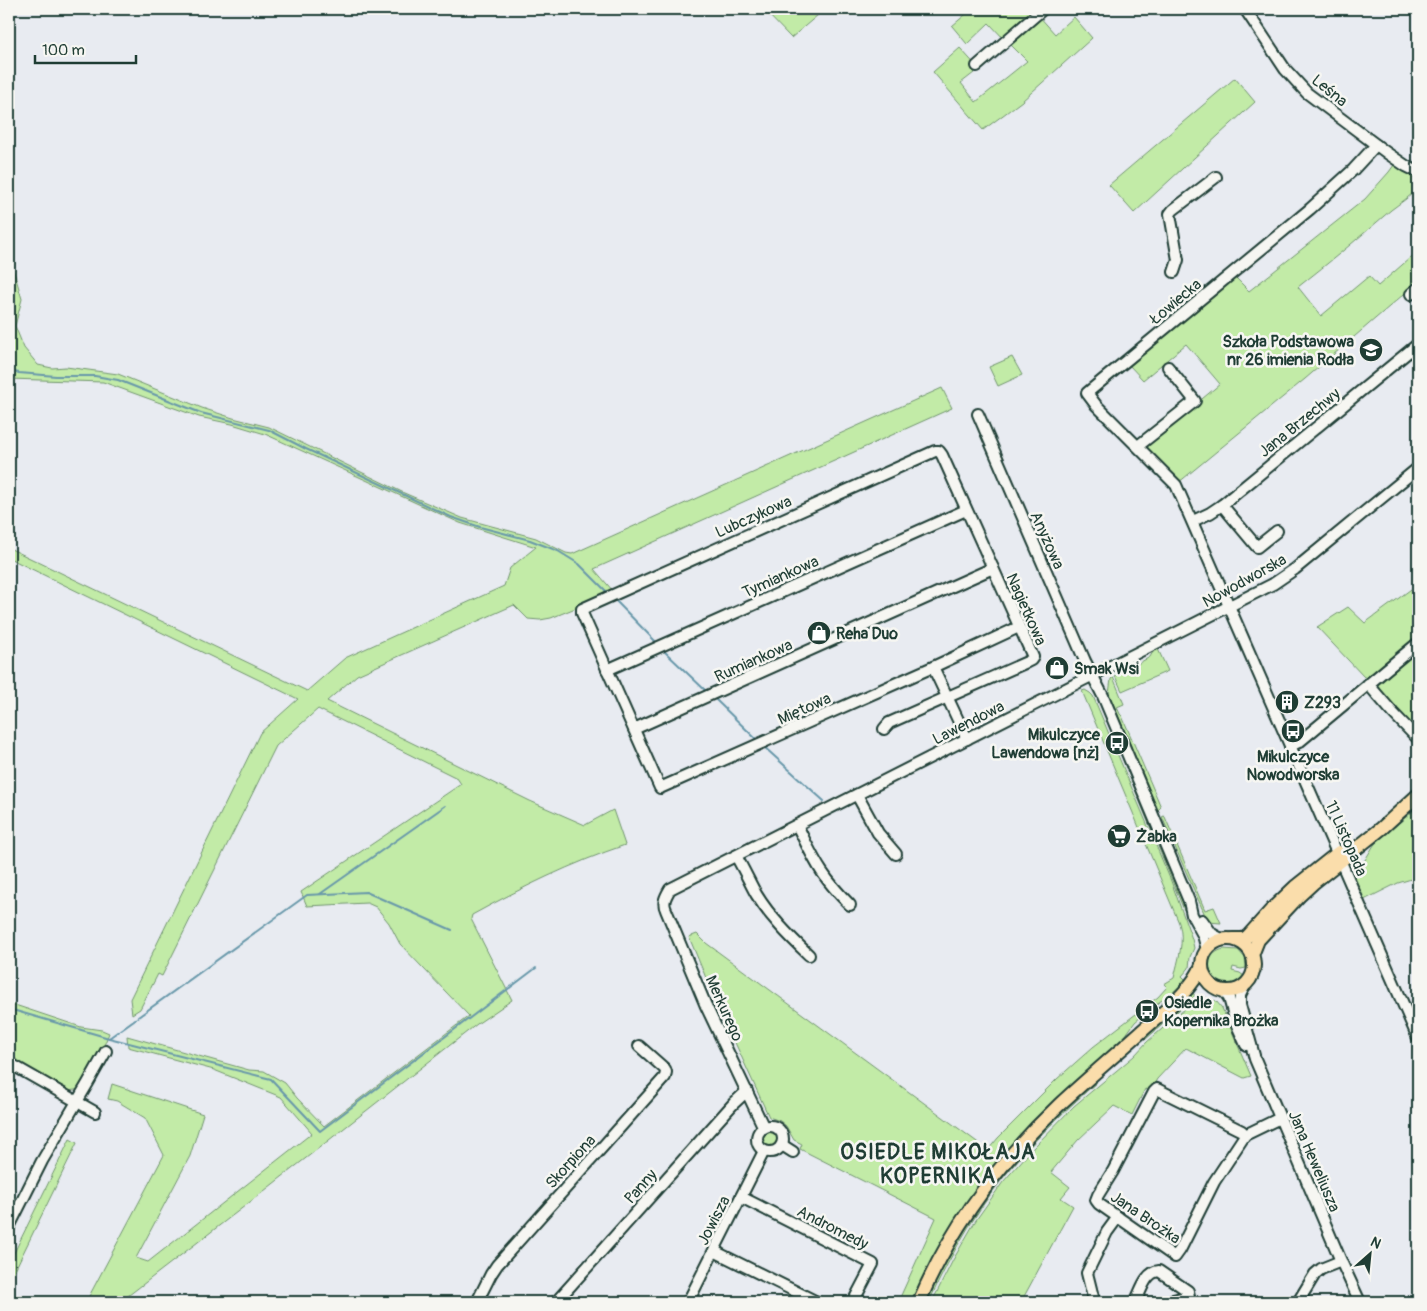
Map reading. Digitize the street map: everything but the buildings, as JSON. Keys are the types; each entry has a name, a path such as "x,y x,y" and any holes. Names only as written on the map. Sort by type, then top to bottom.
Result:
{"main road":[{"path":"919,1302 959,1226 980,1193 1003,1164 1060,1104 1178,999 1197,975 1207,950 1214,943 1228,939 1244,939 1294,887 1382,828 1413,799"},
{"path":"1252,954 1258,940 1339,857"},
{"path":"1178,999 1205,986 1237,989 1245,985 1254,970 1252,954 1245,945 1228,939"},
{"path":"1202,964 1205,975 1218,988"}],"street":[{"path":"977,66 1043,9"},
{"name":"Leśna","path":"1245,9 1285,69 1302,89 1376,145 1418,172"},
{"name":"Łowiecka","path":"1176,485 1096,405 1087,393 1310,209 1376,145"},
{"path":"1174,272 1178,260 1170,214 1216,177"},
{"name":"Jana Brzechwy","path":"1193,521 1210,513 1222,504 1418,344"},
{"path":"1138,446 1195,400 1168,367"},
{"name":"Anyżowa","path":"978,414 1092,676"},
{"name":"Lubczykowa","path":"634,729 606,670 582,614 582,609 935,450 939,451 942,455 993,568"},
{"name":"Nowodworska","path":"1092,676 1274,584 1418,468"},
{"name":"11 Listopada","path":"1176,485 1418,1038"},
{"path":"1222,504 1258,547 1277,531"},
{"name":"Tymiankowa","path":"606,670 966,510"},
{"name":"Nagietkowa","path":"884,729 889,723 1031,660 1032,657 993,568"},
{"name":"Rumiankowa","path":"634,729 993,568"},
{"name":"Miętowa","path":"634,729 660,788 1019,627"},
{"path":"1290,746 1299,742 1418,643"},
{"path":"933,667 967,740"},
{"path":"1092,676 1103,696 1189,900 1209,931 1217,937 1228,939"},
{"name":"Lawendowa","path":"665,898 670,889 1092,676"},
{"path":"1368,684 1418,739"},
{"path":"858,795 878,833 896,854"},
{"path":"796,826 822,873 850,905"},
{"path":"736,856 756,894 770,913 786,933 809,955"},
{"name":"Merkurego","path":"665,898 664,907 706,1006 764,1128"},
{"path":"1189,900 1192,915 1203,935 1207,950"},
{"name":"Jana Heweliusza","path":"1245,985 1240,994 1240,1005 1255,1059"},
{"name":"Jana Heweliusza","path":"1218,988 1231,1003 1240,1033 1255,1059 1360,1302"},
{"name":"Skorpiona","path":"476,1302 497,1264 665,1076 665,1068 639,1046"},
{"path":"9,1227 42,1161 106,1051"},
{"path":"9,1063 76,1103 95,1112"},
{"name":"Jana Brożka","path":"1157,1089 1233,1126 1245,1135 1214,1182 1175,1257 1096,1200 1157,1089"},
{"name":"Panny","path":"556,1302 734,1103 747,1091"},
{"path":"1245,1135 1280,1118"},
{"path":"772,1127 779,1130 783,1138 782,1145 776,1151 764,1151 760,1148 757,1139 760,1131 764,1128 772,1127"},
{"path":"782,1145 793,1152"},
{"name":"Jowisza","path":"688,1302 764,1151"},
{"name":"Andromedy","path":"741,1196 873,1264 853,1302"},
{"path":"1096,1302 1087,1273 1107,1232 1118,1217"},
{"path":"714,1250 817,1302"},
{"path":"1298,1302 1315,1274 1321,1269 1341,1260"},
{"path":"1135,1302 1150,1274 1159,1271 1188,1291 1189,1296 1165,1302"}],"green space":[{"path":"763,9 825,9 791,38"},
{"path":"972,9 1041,9 1005,40 989,23 967,44 952,26"},
{"path":"1038,15 1055,34 1074,17 1092,38 1022,101 983,130 933,72 960,48 979,69 961,83 976,102 1027,61 1007,41"},
{"path":"1235,78 1255,102 1134,213 1109,185"},
{"path":"1394,165 1418,177 1418,188 1298,287 1321,316 1369,276 1378,286 1418,251 1418,282 1305,379 1178,483 1144,447 1220,384 1186,344 1143,380 1129,365 1233,275 1249,291 1365,199"},
{"path":"9,260 22,299 15,326 24,348 38,365 118,374 202,408 269,427 404,493 462,518 536,538 566,553 572,554 942,388 952,408 594,569 613,591 605,596 551,618 540,620 528,619 514,605 357,675 327,701 530,801 585,825 613,810 625,845 547,877 472,915 471,919 512,1000 477,1024 120,1302 86,1302 164,1155 145,1118 117,1101 108,1099 112,1084 203,1114 190,1156 136,1258 148,1262 312,1133 281,1097 214,1070 128,1047 127,1036 249,1070 264,1071 285,1083 324,1126 469,1016 400,944 389,923 376,907 367,903 307,906 301,892 461,784 457,778 318,709 276,746 162,976 158,974 140,1009 132,1014 130,999 260,733 298,699 9,558 9,548 307,691 345,658 504,586 510,568 536,547 460,523 265,434 199,417 103,382 9,379"},
{"path":"1012,357 1022,375 998,386 989,367"},
{"path":"1418,584 1418,635 1369,678 1364,677 1317,627 1348,607 1365,623"},
{"path":"1418,646 1418,734 1375,690 1375,682"},
{"path":"1157,647 1168,671 1122,691 1115,676 1150,657"},
{"path":"1113,677 1124,704 1117,707 1161,807 1158,810 1109,694"},
{"path":"1085,690 1093,696 1171,881 1192,939 1194,948 1190,957 1189,968 1182,976 1186,980 1135,1022 1125,1036 1126,1038 1033,1122 913,1302 898,1302 936,1218 800,1149 802,1144 794,1140 786,1126 780,1121 769,1117 689,937 697,934 706,943 988,1150 1057,1079 1093,1047 1158,997 1167,987 1164,984 1174,978 1179,957 1181,930 1179,923 1082,691"},
{"path":"1125,759 1187,908 1184,910 1123,760"},
{"path":"1418,807 1418,877 1398,883 1364,900 1351,872 1362,865 1374,845 1381,838"},
{"path":"1164,816 1205,910 1214,907 1221,923 1208,922 1162,817"},
{"path":"1224,949 1238,950 1245,958 1246,968 1233,967 1232,971 1244,976 1236,983 1228,984 1211,979 1209,974 1208,970 1212,957 1215,953"},
{"path":"1193,993 1195,996 1146,1039 1144,1037"},
{"path":"1207,998 1216,1001 1222,1008 1251,1076 1244,1078 1186,1048 1157,1079 1150,1091 1145,1089 1132,1115 1114,1106 1078,1140 1051,1172 1070,1187 1061,1198 1073,1206 1021,1302 932,1302 976,1220 1003,1182 1034,1147 1074,1106 1134,1056 1147,1042 1194,1001"},
{"path":"9,1003 81,1027 109,1033 101,1053 81,1089 68,1091 9,1059"},
{"path":"1095,1080 1097,1082 1056,1120 1004,1176 968,1228 947,1264 929,1302 925,1302 959,1238 999,1178 1045,1127"},
{"path":"770,1132 776,1134 778,1140 776,1146 770,1148 764,1146 762,1140 764,1134"},
{"path":"70,1139 77,1143 9,1282 9,1263"}],"waterway":[{"path":"9,371 56,376 95,376 118,380 201,413 269,430 451,517 530,540 558,551 579,564 608,593"},
{"path":"614,599 658,644"},
{"path":"663,650 707,692"},
{"path":"714,698 757,740"},
{"path":"763,746 824,801"},
{"path":"320,894 445,806"},
{"path":"109,1038 307,895 366,892 452,930"},
{"path":"9,1009 109,1038 271,1079 320,1131 536,968"}],"place":[{"name":"Szkoła Podstawowa nr 26 imienia Rodła","path":"1371,350"},
{"name":"Reha Duo","path":"819,633"},
{"name":"Smak Wsi","path":"1057,668"},
{"name":"Z293","path":"1287,702"},
{"name":"Mikulczyce Nowodworska","path":"1293,731"},
{"name":"Mikulczyce Lawendowa [nż]","path":"1117,743"},
{"name":"Żabka","path":"1119,836"},
{"name":"Osiedle Kopernika Brożka","path":"1147,1011"}],"district":[{"name":"OSIEDLE MIKOŁAJA KOPERNIKA","path":"938,1164"}]}
